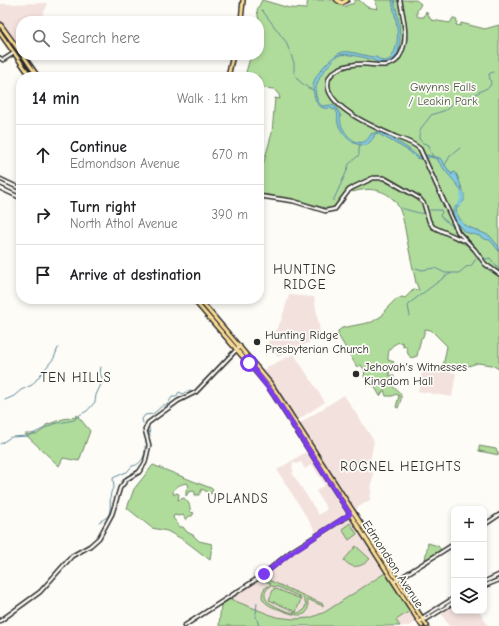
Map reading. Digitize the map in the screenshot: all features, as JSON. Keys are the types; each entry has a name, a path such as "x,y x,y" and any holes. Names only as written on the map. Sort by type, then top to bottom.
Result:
{"highway":[{"path":"337,0 343,0"},
{"path":"337,0 342,3 347,0"}],"main road":[{"path":"241,16 243,0"},
{"path":"0,24 16,46"},
{"path":"0,33 16,56"},
{"path":"19,60 27,72"},
{"path":"26,60 35,72"},
{"path":"229,72 232,60"},
{"name":"Edmondson Avenue","path":"197,304 270,390 352,513 421,621 427,626"},
{"name":"Edmondson Avenue","path":"203,304 268,379 352,513"},
{"name":"Edmondson Avenue","path":"421,621 422,626"}],"street":[{"path":"400,0 405,38 403,49 399,58 387,65 360,64 342,67 330,75 328,79 328,86 334,100 341,107 414,145 423,152 463,240"},
{"path":"0,58 3,60 14,53"},
{"path":"264,197 292,201 326,211 333,210 349,190 373,178 384,178 419,198 424,204 433,227 463,240 473,248 485,264 499,274"},
{"path":"0,179 16,187"},
{"path":"0,188 16,196"},
{"path":"0,621 40,592 72,556 90,546 99,538 112,514 120,488 127,479 139,472 145,463 149,445 146,432 148,423 178,401 196,392 240,346"},
{"path":"184,626 260,577 292,552 352,513"},
{"path":"487,523 499,515"},
{"path":"396,581 451,546"},
{"path":"487,581 499,575"},
{"path":"487,585 499,580"},
{"path":"421,621 425,616 451,600"},
{"path":"421,621 451,604"}],"shaded area":[{"path":"47,3 47,6 42,16 16,16 16,41 0,19 0,4"},
{"path":"289,295 314,297 321,337 278,357 267,344 281,321"},
{"path":"294,354 325,402 298,420 264,370 267,367"},
{"path":"423,367 456,373 452,397 418,391"},
{"path":"344,395 374,441 370,462 373,475 370,500 355,509 300,423"},
{"path":"306,452 346,514 316,532 277,470","holes":["294,462 296,464 301,462 305,469 312,464 325,485 316,491 327,509 319,515 292,473 294,471 292,464"]},
{"path":"350,518 385,573 325,612 310,618 294,619 276,617 230,599 259,581 294,553"},
{"path":"451,607 451,614 481,614 488,626 449,626 441,613"},
{"path":"410,611 416,622 409,626 400,626 396,620"}],"green space":[{"name":"Gwynns Falls / Leakin Park","path":"262,0 289,8 306,9 308,1 299,0 334,0 344,7 353,4 355,0 359,0 367,7 378,9 375,0 399,0 404,38 402,48 398,56 389,63 347,64 332,71 327,82 330,95 343,109 418,148 461,238 436,227 431,221 426,205 422,199 384,176 372,177 351,187 345,192 336,206 329,209 293,199 264,195 264,161 272,133 275,98 280,99 279,95 274,89 264,88 264,72 246,72 250,60 264,60 264,16 258,16 257,10"},
{"name":"Gwynns Falls / Leakin Park","path":"402,0 416,0 421,4 417,11 417,16 419,17 424,17 426,11 431,20 450,23 453,18 455,18 457,21 456,25 460,26 461,23 485,29 499,25 499,273 486,263 475,247 459,230 422,148 373,125 350,112 335,99 330,91 329,82 331,76 343,67 357,65 379,67 386,66 399,59 403,54 406,30"},
{"path":"376,179 387,180 416,197 422,203 428,221 435,230 471,247 485,265 499,275 499,369 492,365 478,363 458,369 443,367 447,346 431,330 425,329 423,337 421,338 417,356 411,358 408,354 406,346 403,347 403,343 400,342 392,346 388,353 388,360 394,362 389,374 390,376 394,376 393,387 401,396 398,408 396,407 399,396 396,394 393,396 386,396 384,390 380,396 370,379 364,377 365,371 361,365 357,367 338,335 338,331 342,328 372,322 383,315 385,310 395,300 402,297 405,298 414,289 419,290 416,283 402,217 396,203 392,198 380,191 367,189 352,191"},
{"path":"77,415 90,431 79,461 63,458 59,466 25,434 37,434 43,430 46,425 63,419 76,417"},
{"path":"479,446 496,449 499,455 479,451"},
{"path":"153,465 213,489 211,494 202,489 199,495 195,495 195,492 193,491 189,492 186,496 186,490 189,486 187,483 178,486 173,492 174,495 176,493 179,494 178,500 184,498 188,502 190,512 194,513 186,520 183,515 174,515 173,518 180,527 183,527 199,541 212,544 210,560 184,540 167,531 152,528 127,508 134,489"},
{"path":"350,523 357,534 349,540 342,529"},
{"path":"428,543 438,546 441,550 425,560"},
{"path":"356,546 370,559 364,564 354,566 350,565 344,560"},
{"path":"385,573 410,611 396,620 400,626 219,626 221,605 230,599 276,617 294,619 310,618 325,612"},
{"path":"266,579 323,604 323,606 307,599 307,611 305,614 301,615 291,614 272,607 262,598 264,589 271,584 266,581","holes":["271,586 278,587 303,598 306,604 304,610 296,613 291,612 281,609 268,602 265,595 267,589"]},
{"path":"274,588 301,599 296,612 269,600"}],"water":[{"path":"392,0 394,0 398,16 400,38 396,56 391,61 380,63 351,55 337,56 323,73 317,84 316,95 318,101 322,106 332,105 336,107 341,116 340,121 345,133 355,141 361,142 366,140 371,134 380,131 409,149 417,156 423,157 427,155 440,158 452,175 452,173 455,172 457,175 464,194 464,201 456,209 457,214 464,225 490,236 499,247 499,251 490,240 466,232 454,218 453,209 461,202 461,190 438,159 430,157 423,159 416,158 409,151 377,133 367,145 357,144 349,140 340,128 335,109 322,108 316,101 313,86 316,77 329,61 339,54 343,52 350,52 376,57 384,61 391,58 397,44 397,29"}],"waterway":[{"path":"262,10 286,42 294,63 294,73 298,80 313,90"},
{"path":"433,156 429,145 423,143 419,139 420,131 423,126 431,115 446,110 459,97 469,97 489,87 491,84 489,74 493,72"},
{"path":"333,201 349,164 359,155 360,145"},
{"path":"445,165 450,156 460,148"},
{"path":"459,205 462,199 462,193"},
{"path":"401,208 425,214"},
{"path":"430,210 441,210 442,213 440,215 442,218 455,228"},
{"path":"483,257 486,259 490,258 499,270"},
{"path":"410,316 408,306 411,302 446,276 452,273 459,273 466,267 471,266 475,260 479,259"},
{"path":"416,268 422,270 435,268 445,273 451,273"},
{"path":"5,400 32,385 54,358 58,348"},
{"path":"0,444 11,437 28,436 54,424 74,420 87,411 95,402 96,395 103,380 100,373 101,367"},
{"path":"143,423 142,419 145,415 153,414 163,405 167,405 172,397 176,397 179,392 183,394 187,391 191,391"},
{"path":"149,428 150,436"},
{"path":"99,522 107,517 109,513 111,493 114,487 113,478 127,472 132,466 140,462 145,452 145,446"},
{"path":"256,614 257,603"},
{"path":"256,616 259,626"}],"place":[{"name":"Hunting Ridge Presbyterian Church","path":"257,342"},
{"name":"Jehovah's Witnesses Kingdom Hall","path":"356,374"}],"district":[{"name":"HUNTING RIDGE","path":"305,276"},
{"name":"TEN HILLS","path":"76,377"},
{"name":"ROGNEL HEIGHTS","path":"401,466"},
{"name":"UPLANDS","path":"238,498"}],"route":[{"path":"249,363 264,380 350,514 292,552 264,574"}]}
